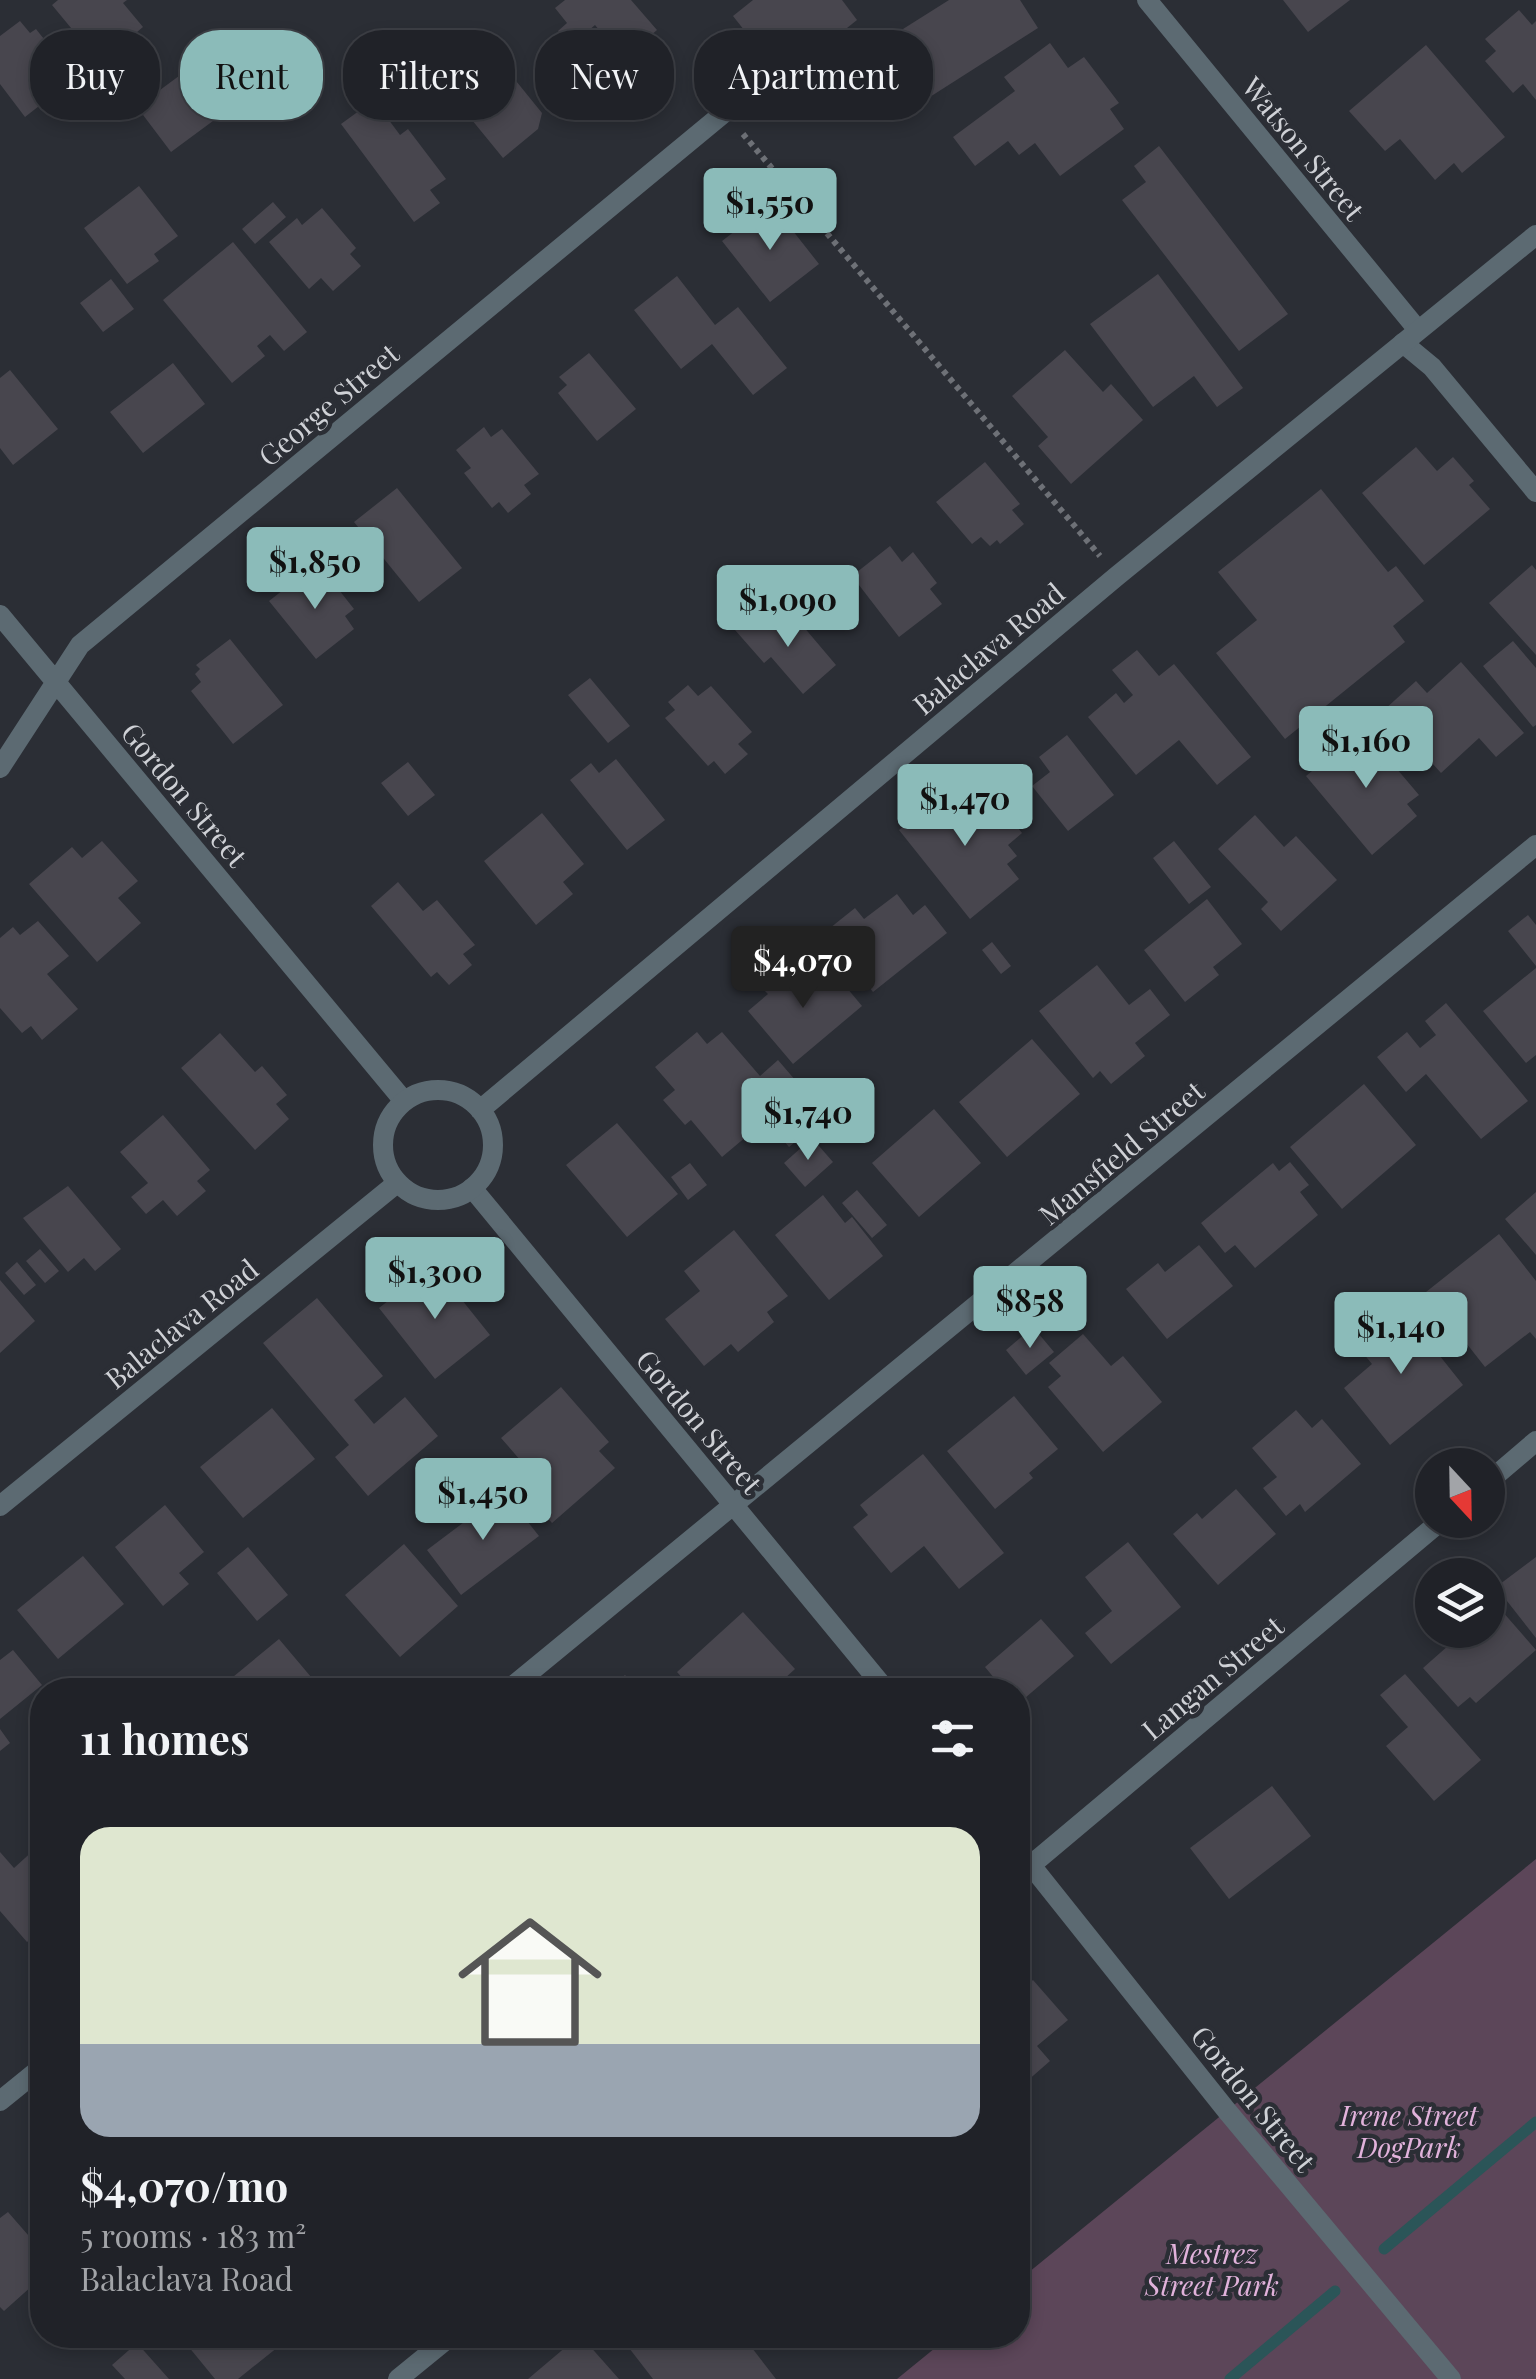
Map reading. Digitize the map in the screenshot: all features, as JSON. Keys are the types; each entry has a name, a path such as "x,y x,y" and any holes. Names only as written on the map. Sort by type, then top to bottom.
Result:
{"street":[{"name":"Watson Street","path":"1148,0 1432,367 1536,492"},
{"name":"George Street","path":"0,768 80,645 714,120"},
{"name":"Balaclava Road","path":"480,1110 1117,576 1536,235"},
{"name":"Gordon Street","path":"0,614 404,1101"},
{"name":"Mansfield Street","path":"523,1678 1536,845"},
{"path":"438,1089 465,1096 480,1110 492,1131 493,1149 489,1167 472,1188 456,1197 429,1199 411,1193 397,1182 387,1167 382,1140 392,1114 404,1101 420,1092 438,1089"},
{"name":"Balaclava Road","path":"0,1506 397,1182"},
{"name":"Gordon Street","path":"472,1188 876,1678"},
{"path":"1505,1468 1536,1442"},
{"name":"Langan Street","path":"1030,1857 1420,1538"},
{"name":"Gordon Street","path":"1030,1874 1451,2379"},
{"path":"0,2102 30,2077"},
{"path":"398,2379 436,2348"}],"path":[{"path":"731,120 1117,576"}],"green space":[{"path":"1536,1859 1536,2379 897,2379 935,2348 1030,2348 1030,2271"}],"building":[{"path":"58,0 127,0 123,3 143,27 73,30 52,5"},
{"path":"565,0 631,0 657,30 599,30 595,25 589,30 559,30 567,23 555,8"},
{"path":"753,0 842,0 857,20 844,30 744,30 733,16"},
{"path":"949,0 1020,0 1038,28 933,95 933,30 901,30"},
{"path":"1283,0 1350,0 1308,32"},
{"path":"1519,10 1532,25 1536,21 1536,100 1523,84 1513,93 1485,61 1496,51 1485,39"},
{"path":"20,21 30,33 30,113 25,117 0,84 0,36"},
{"path":"1050,43 1068,68 1084,57 1119,103 1110,109 1124,129 1060,176 1035,143 1019,155 1008,141 975,166 953,137 1015,91 1004,77"},
{"path":"1426,45 1505,137 1462,173 1454,163 1435,180 1400,139 1385,151 1349,111"},
{"path":"180,75 180,120 214,120 171,152 147,120 160,120 160,90"},
{"path":"515,80 535,104 535,120 540,120 538,129 503,158 472,120 515,120"},
{"path":"346,120 389,120 400,135 408,129 446,179 430,190 440,203 414,222 341,124"},
{"path":"1159,146 1288,314 1239,351 1122,200 1146,182 1134,166"},
{"path":"139,186 178,236 154,254 159,261 127,284 84,228"},
{"path":"273,202 286,217 255,244 242,229"},
{"path":"771,203 819,264 770,302 722,241"},
{"path":"322,208 356,248 350,254 361,266 333,291 321,278 309,289 269,242 297,218 302,225"},
{"path":"233,242 307,332 284,351 270,335 257,346 265,356 232,383 163,300"},
{"path":"1158,274 1243,388 1217,407 1194,376 1153,407 1090,324"},
{"path":"677,276 715,325 738,307 787,368 753,395 712,344 681,369 634,310"},
{"path":"111,279 134,309 103,332 80,303"},
{"path":"1065,350 1103,392 1111,384 1143,420 1071,484 1038,446 1048,437 1012,396"},
{"path":"589,353 636,409 597,441 558,393 567,385 559,377"},
{"path":"173,363 205,404 143,453 110,412"},
{"path":"10,370 58,429 13,465 0,448 0,378"},
{"path":"484,427 491,437 502,429 539,474 524,485 531,494 508,513 499,502 492,508 464,473 471,468 456,450"},
{"path":"1416,447 1437,471 1453,457 1474,481 1469,485 1490,509 1424,565 1362,493"},
{"path":"985,462 1020,504 1012,510 1024,524 1000,544 997,540 990,546 981,537 972,544 936,502"},
{"path":"397,488 462,568 419,602 354,522"},
{"path":"1321,489 1388,572 1396,566 1424,601 1393,626 1405,642 1285,739 1216,653 1257,620 1218,572"},
{"path":"890,546 902,562 913,552 937,583 930,589 942,604 899,637 852,576"},
{"path":"1532,565 1536,570 1536,655 1489,603"},
{"path":"310,569 320,582 328,576 354,609 345,616 354,629 316,659 269,601"},
{"path":"754,614 763,624 772,617 783,630 797,619 836,665 803,694 771,657 764,663 735,630"},
{"path":"230,639 283,705 233,744 191,691 201,682 195,674 200,669 196,665"},
{"path":"1513,641 1536,668 1533,727 1483,666"},
{"path":"1137,650 1159,676 1174,664 1251,757 1217,785 1179,740 1136,775 1088,717 1116,693 1124,703 1133,695 1112,670"},
{"path":"1461,662 1524,733 1496,757 1479,738 1441,773 1384,710 1416,681 1427,693"},
{"path":"590,678 630,726 608,743 568,695"},
{"path":"688,685 698,696 711,686 752,732 738,744 748,754 725,774 714,761 708,766 665,718 675,710 668,702"},
{"path":"1363,729 1419,795 1407,804 1417,816 1372,855 1306,776"},
{"path":"1067,735 1114,795 1068,831 1032,786 1050,772 1039,757"},
{"path":"616,759 665,820 627,850 570,780 591,763 599,773"},
{"path":"408,762 435,795 408,816 381,783"},
{"path":"957,783 983,817 999,804 1022,833 1008,845 1017,856 1007,864 1019,879 970,919 899,830"},
{"path":"542,813 584,864 563,882 573,894 536,925 484,861"},
{"path":"1255,815 1284,847 1296,836 1337,880 1281,931 1261,909 1268,902 1218,849"},
{"path":"102,841 138,881 118,898 141,923 97,962 29,884 72,847 82,858"},
{"path":"1174,841 1211,887 1189,904 1153,858"},
{"path":"398,882 423,911 437,900 475,945 463,954 472,965 449,985 437,972 431,977 371,906"},
{"path":"897,894 913,915 925,905 947,933 873,992 825,932 855,908 864,919"},
{"path":"1207,899 1242,944 1213,967 1219,975 1185,1002 1144,950"},
{"path":"1528,915 1536,925 1536,966 1508,931"},
{"path":"38,921 69,956 47,974 78,1009 42,1040 31,1026 22,1033 0,1008 0,938 13,927 20,935"},
{"path":"992,942 1011,966 1001,974 982,950"},
{"path":"810,965 826,984 837,976 862,1006 793,1064 748,1011 768,994 760,986 779,970 789,982"},
{"path":"1097,965 1129,1005 1150,989 1170,1015 1135,1043 1145,1056 1111,1084 1100,1071 1093,1078 1039,1011"},
{"path":"1536,968 1536,1055 1526,1063 1483,1011"},
{"path":"1446,1003 1528,1101 1481,1139 1426,1074 1406,1092 1377,1057 1407,1032 1420,1048 1436,1035 1425,1021"},
{"path":"697,1032 707,1044 722,1032 760,1076 778,1060 826,1116 789,1147 766,1120 722,1157 691,1120 685,1125 663,1100 675,1090 655,1067"},
{"path":"220,1033 255,1072 262,1066 287,1095 276,1104 289,1119 255,1150 181,1068"},
{"path":"1032,1039 1080,1094 1007,1157 959,1102"},
{"path":"1364,1084 1416,1145 1342,1209 1290,1147"},
{"path":"934,1109 981,1163 919,1217 872,1163"},
{"path":"163,1115 210,1170 197,1181 206,1191 177,1216 163,1200 146,1214 131,1197 148,1183 120,1152"},
{"path":"617,1123 678,1194 627,1237 566,1165"},
{"path":"812,1138 833,1162 805,1187 784,1163"},
{"path":"1290,1162 1309,1185 1300,1192 1318,1215 1255,1268 1235,1245 1225,1253 1201,1223 1273,1163 1279,1171"},
{"path":"690,1163 707,1185 688,1200 671,1177"},
{"path":"68,1186 121,1249 95,1271 84,1258 68,1272 23,1218"},
{"path":"857,1190 887,1225 872,1238 842,1203"},
{"path":"1536,1192 1536,1255 1505,1219"},
{"path":"823,1195 845,1223 852,1217 883,1256 829,1300 775,1235"},
{"path":"734,1230 788,1296 767,1312 774,1322 738,1352 731,1344 704,1366 665,1319 700,1291 684,1271"},
{"path":"1499,1234 1536,1281 1536,1339 1530,1332 1485,1367 1426,1292"},
{"path":"1199,1245 1233,1286 1167,1339 1126,1289 1158,1263 1165,1272"},
{"path":"40,1249 59,1271 45,1283 26,1261"},
{"path":"17,1262 36,1285 24,1295 5,1273"},
{"path":"434,1265 490,1335 435,1379 379,1308"},
{"path":"0,1280 35,1321 0,1353"},
{"path":"317,1298 383,1376 354,1400 374,1424 405,1397 438,1436 368,1496 335,1457 349,1445 263,1343"},
{"path":"1407,1306 1429,1332 1424,1336 1463,1385 1390,1445 1344,1388 1372,1364 1358,1347"},
{"path":"1033,1327 1054,1352 1026,1375 1006,1350"},
{"path":"1083,1334 1111,1366 1123,1356 1162,1402 1103,1452 1048,1387 1061,1376 1049,1363"},
{"path":"561,1387 609,1442 599,1451 615,1468 552,1523 521,1488 534,1476 501,1438"},
{"path":"1014,1396 1058,1449 1029,1473 1033,1478 995,1509 947,1451"},
{"path":"272,1408 315,1459 243,1518 200,1467"},
{"path":"1296,1410 1312,1428 1322,1419 1361,1464 1305,1512 1300,1504 1286,1516 1263,1488 1277,1477 1252,1448"},
{"path":"923,1454 1004,1553 959,1589 924,1546 891,1573 853,1527 868,1515 860,1505"},
{"path":"1236,1489 1276,1534 1218,1585 1173,1534 1197,1513 1202,1519"},
{"path":"504,1492 539,1536 461,1595 427,1550"},
{"path":"165,1505 204,1552 179,1573 189,1584 163,1606 115,1547"},
{"path":"1128,1542 1181,1607 1111,1664 1085,1633 1112,1611 1085,1577"},
{"path":"404,1544 458,1606 400,1657 345,1595"},
{"path":"248,1547 288,1595 257,1621 217,1573"},
{"path":"83,1556 124,1604 58,1659 17,1610"},
{"path":"1536,1557 1536,1638 1505,1598 1505,1580"},
{"path":"743,1612 795,1669 785,1678 682,1678 677,1672"},
{"path":"1505,1614 1536,1650 1476,1703 1470,1697 1458,1707 1423,1668 1446,1648 1505,1648"},
{"path":"1041,1619 1074,1656 1030,1694 1030,1678 994,1678 985,1667"},
{"path":"279,1639 312,1678 232,1678"},
{"path":"13,1650 36,1678 30,1678 30,1695 0,1719 0,1660"},
{"path":"1405,1674 1481,1760 1434,1801 1386,1746 1408,1727 1380,1695"},
{"path":"0,1729 10,1743 0,1751"},
{"path":"1272,1786 1311,1836 1229,1899 1190,1848"},
{"path":"0,1852 14,1868 30,1853 27,1942 0,1911"},
{"path":"1033,1980 1068,2020 1037,2046 1050,2061 1030,2078"},
{"path":"8,2212 30,2237 30,2288 4,2311 0,2307 0,2218"},
{"path":"131,2348 141,2348 169,2379 125,2379 112,2365"},
{"path":"190,2348 277,2348 238,2379 215,2379"},
{"path":"565,2348 592,2348 619,2379 528,2379"},
{"path":"629,2348 752,2348 776,2379 653,2379"}],"waterway":[{"path":"1384,2249 1536,2122"},
{"path":"1230,2379 1335,2291"}],"park label":[{"name":"Irene Street DogPark","path":"1409,2130"},
{"name":"Mestrez Street Park","path":"1212,2268"}]}
